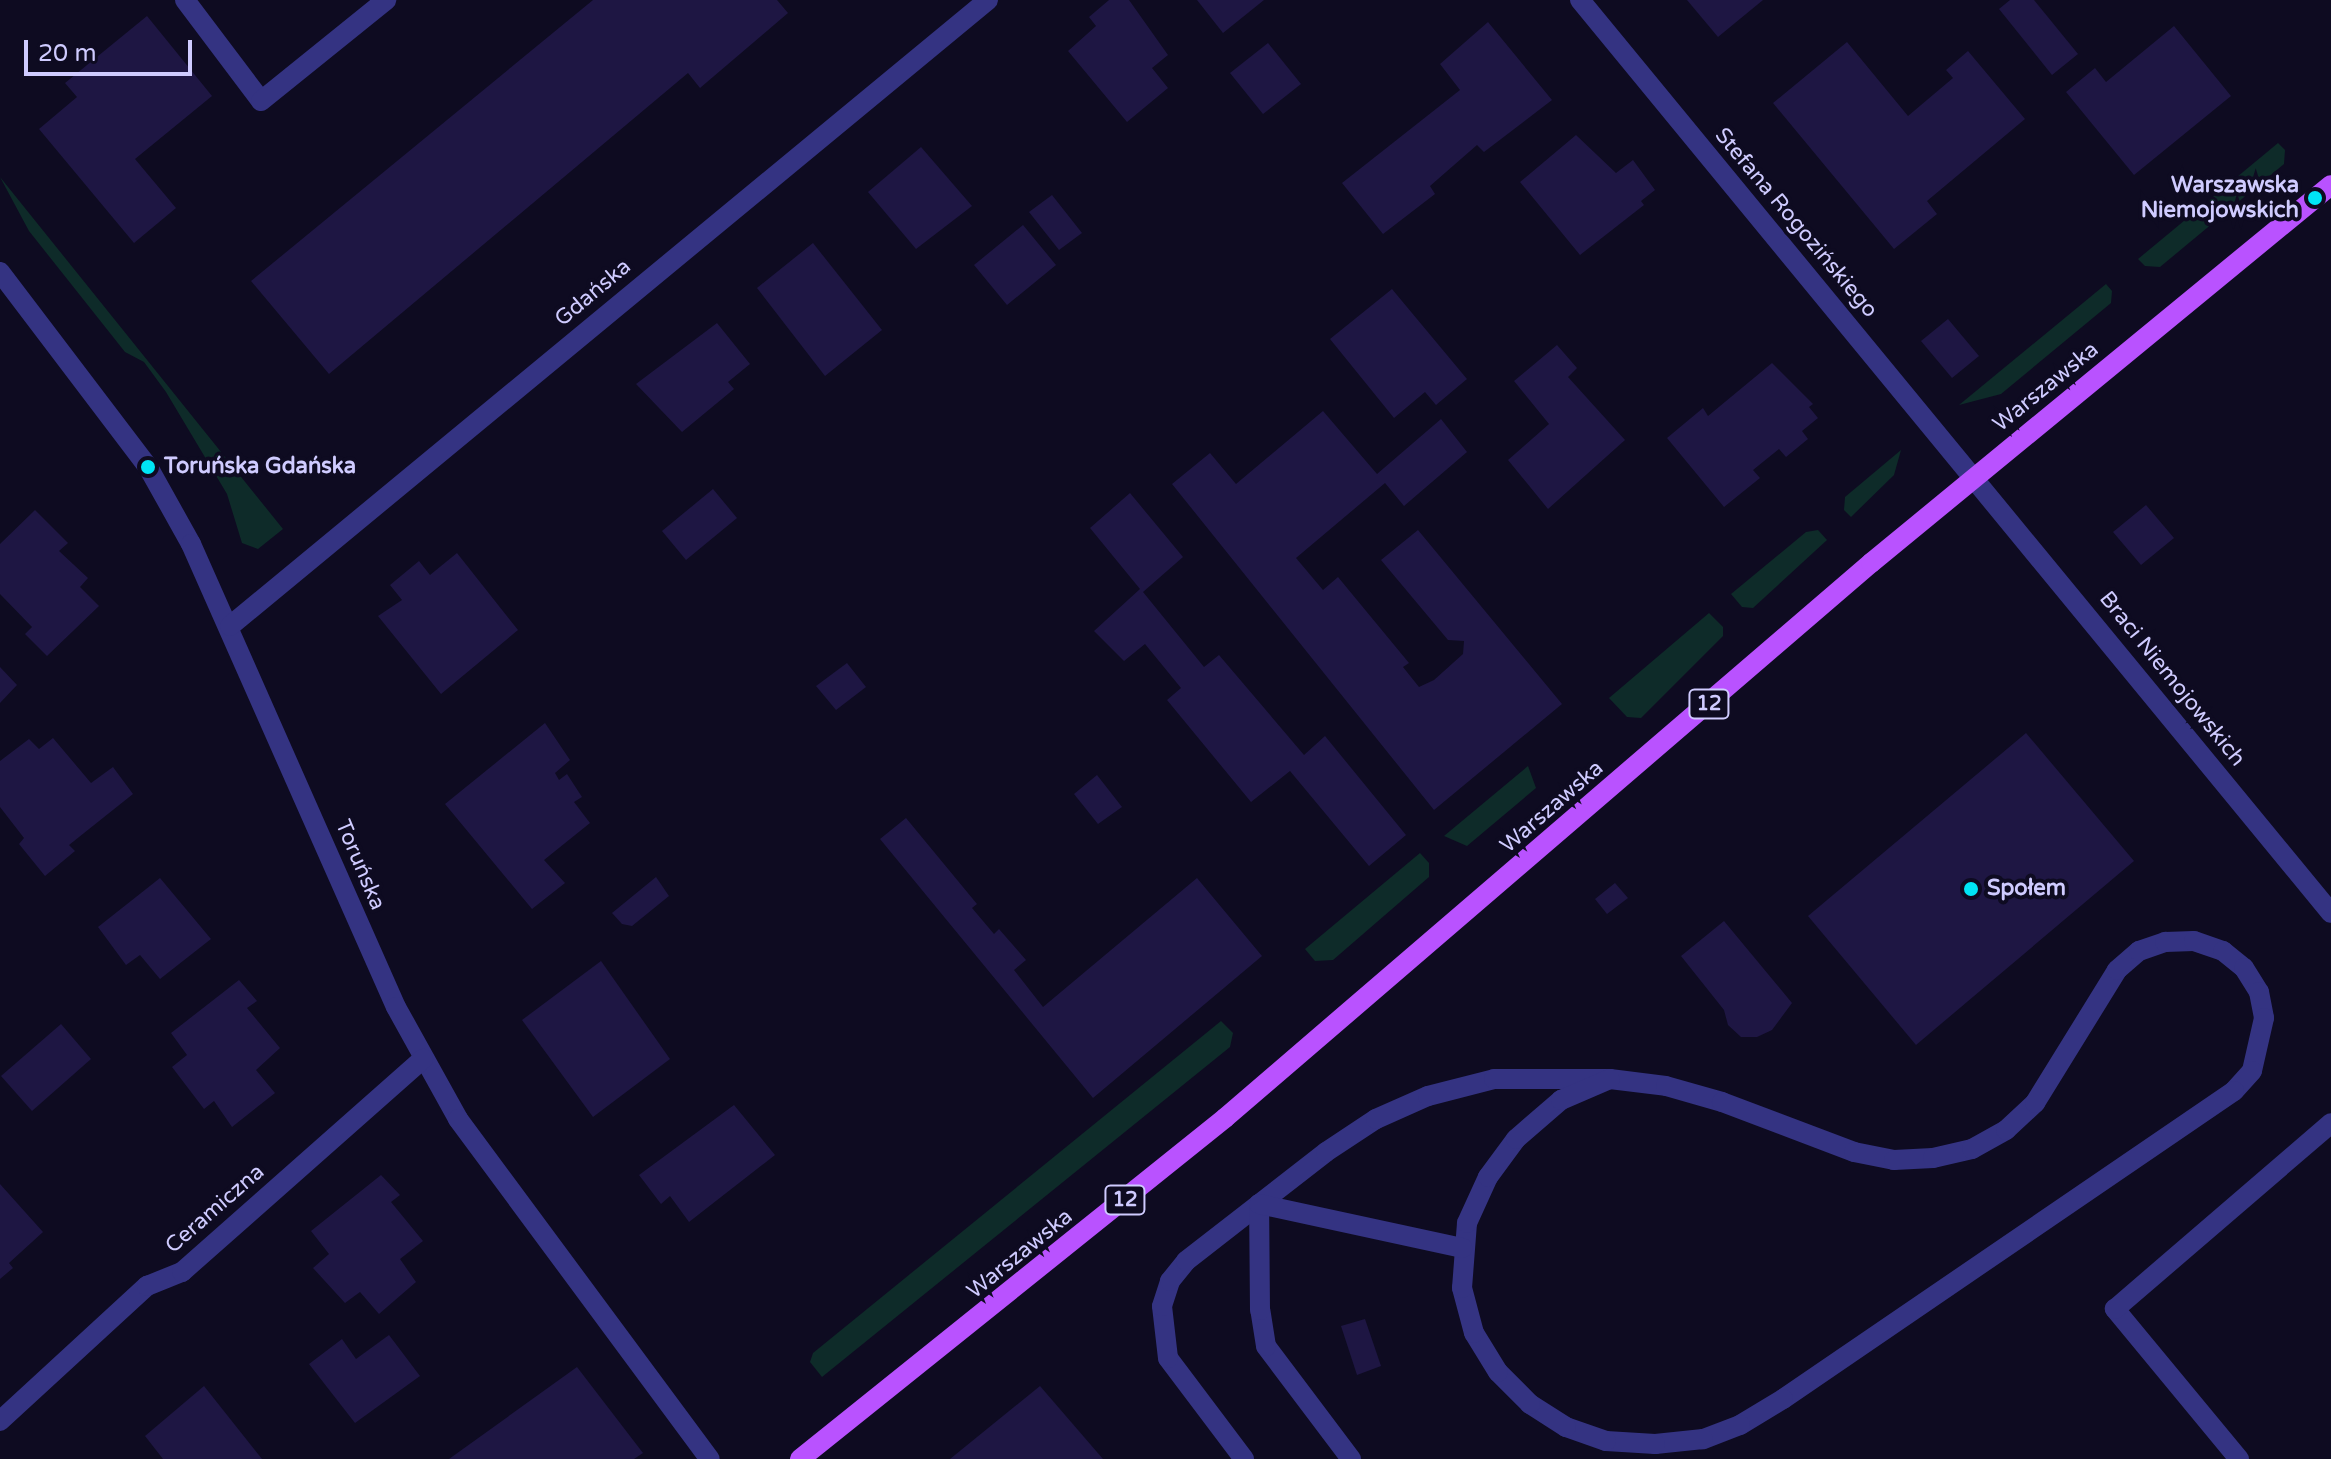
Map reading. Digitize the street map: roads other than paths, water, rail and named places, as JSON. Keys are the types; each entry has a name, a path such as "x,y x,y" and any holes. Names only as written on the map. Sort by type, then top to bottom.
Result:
{"main road":[{"name":"Warszawska","path":"800,1459 1257,1091 1975,476 2331,185"}],"street":[{"path":"185,0 261,101 386,0"},
{"name":"Gdańska","path":"230,626 988,0"},
{"name":"Stefana Rogozińskiego","path":"1580,0 1975,476"},
{"name":"Toruńska","path":"0,272 148,467 230,626 423,1059 497,1174 710,1459"},
{"name":"Braci Niemojowskich","path":"1975,476 2331,913"},
{"path":"1244,1459 1168,1358 1162,1306 1170,1281 1186,1261 1376,1119 1428,1096 1494,1079 1610,1079 1666,1086 1722,1102 1854,1152 1894,1160 1933,1158 1972,1149 2006,1130 2035,1103 2117,970 2139,951 2165,942 2194,941 2223,951 2244,968 2259,992 2264,1018 2252,1071 2234,1091 1783,1399 1740,1425 1703,1439 1655,1444 1606,1441 1566,1427 1530,1404 1498,1372 1474,1333 1462,1288 1462,1248 1488,1177 1516,1139 1561,1100 1610,1079"},
{"name":"Ceramiczna","path":"1,1419 147,1286 182,1272 423,1059"},
{"path":"2239,1459 2115,1309 2331,1123"},
{"path":"1259,1204 1462,1248"},
{"path":"1259,1204 1260,1310 1266,1346 1351,1459"}],"place":[{"name":"Warszawska Niemojowskich","path":"2315,198"},
{"name":"Toruńska Gdańska","path":"148,467"},
{"name":"Społem","path":"1971,889"}]}
